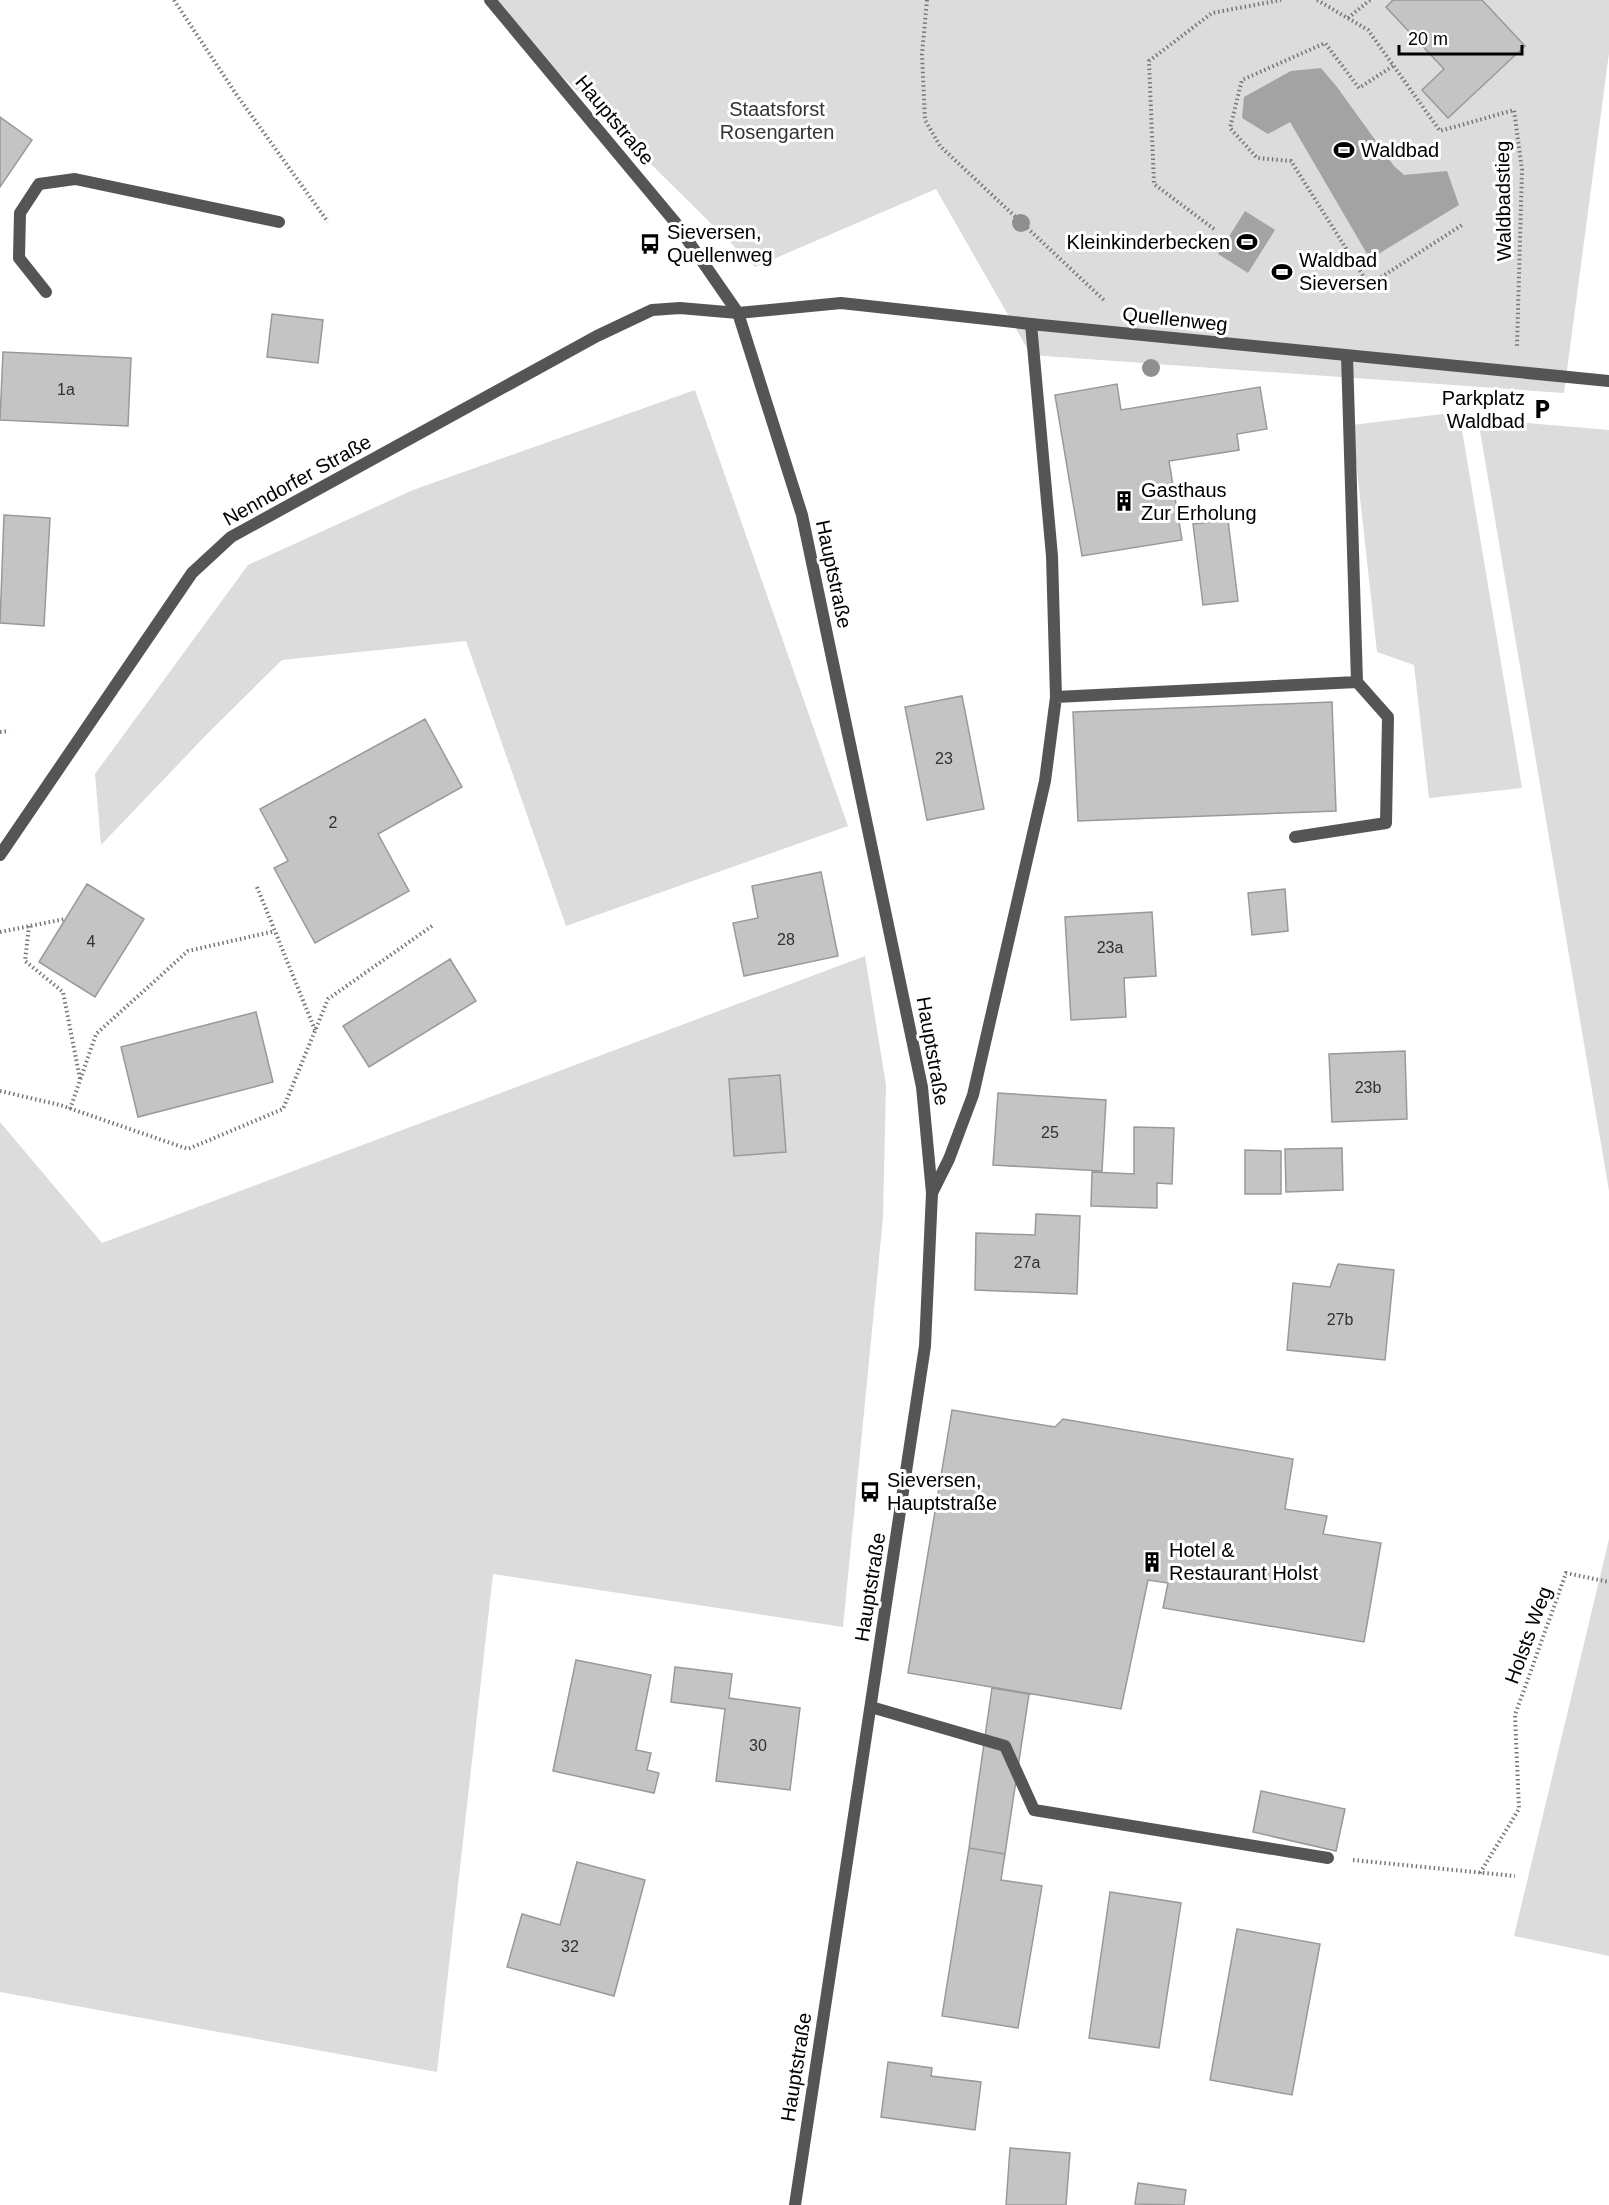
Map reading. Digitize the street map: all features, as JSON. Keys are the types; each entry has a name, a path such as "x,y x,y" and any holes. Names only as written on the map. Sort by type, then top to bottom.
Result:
{"street":[{"name":"Hauptstraße","path":"490,0 675,222 738,313 804,526 922,1087 932,1193 925,1346 795,2205"},
{"path":"46,292 19,258 20,213 39,184 75,179 279,222"},
{"name":"Quellenweg","path":"738,313 841,303 1516,374 1609,381"},
{"name":"Nenndorfer Straße","path":"0,855 192,573 231,537 597,336 652,310 680,308 738,313"},
{"path":"932,1193 949,1159 973,1095 1045,780 1056,697 1052,556 1031,324"},
{"path":"1295,837 1386,823 1388,717 1357,682 1347,356"},
{"path":"1056,697 1357,682"},
{"path":"871,1707 1005,1746 1034,1810 1328,1858"}],"path":[{"path":"174,0 236,94 328,222"},
{"path":"927,0 922,54 925,120 940,146 1108,304"},
{"path":"1214,229 1154,184 1149,61 1212,13 1281,0"},
{"name":"Waldbadstieg","path":"1317,0 1368,30 1440,131 1514,110 1522,170 1516,374"},
{"path":"1348,18 1370,0"},
{"path":"1393,66 1359,87 1325,43 1242,80 1230,128 1257,158 1291,161 1369,285 1462,225"},
{"path":"0,732 9,731"},
{"path":"257,887 315,1030"},
{"path":"0,932 65,919"},
{"path":"29,926 25,962 63,992 80,1081"},
{"path":"0,1091 70,1109 188,1149 283,1109 328,999 432,926"},
{"path":"70,1109 96,1034 189,951 275,932"},
{"name":"Holsts Weg","path":"1480,1873 1519,1809 1515,1715 1566,1573 1609,1582"},
{"path":"1328,1858 1515,1876"}],"green space":[{"name":"Waldbad Sieversen","path":"485,0 1609,0 1609,53 1564,393 1031,355 936,189 755,267"},
{"path":"695,390 848,826 566,926 466,641 282,660 209,732 101,845 95,774 248,565 413,490"},
{"path":"1459,412 1522,788 1429,798 1414,665 1377,652 1352,425"},
{"path":"1478,419 1609,430 1609,1191"},
{"path":"865,956 886,1085 883,1218 843,1627 493,1574 437,2072 0,1992 0,1122 102,1243"},
{"path":"1609,1539 1609,1956 1514,1936"}],"shaded area":[{"name":"Waldbad","path":"1321,68 1394,166 1404,175 1447,171 1459,205 1370,259 1290,122 1268,134 1242,118 1244,97 1291,71"},
{"name":"Kleinkinderbecken","path":"1245,211 1275,230 1248,273 1218,254"}],"building":[{"path":"1393,0 1482,0 1525,46 1448,118 1422,90 1444,69 1386,7"},
{"path":"0,117 32,140 0,187"},
{"path":"272,314 323,320 318,363 267,357"},
{"path":"3,352 131,358 128,426 0,420"},
{"name":"Gasthaus Zur Erholung","path":"1117,384 1121,410 1260,387 1267,429 1237,434 1239,450 1169,461 1182,540 1082,556 1055,395"},
{"path":"4,515 50,518 44,626 0,623"},
{"path":"1228,520 1238,601 1203,605 1193,524"},
{"path":"962,696 984,809 927,820 905,707"},
{"path":"1332,702 1336,811 1078,821 1073,712"},
{"path":"425,719 462,787 378,834 409,891 315,943 274,868 288,861 260,809"},
{"path":"821,872 838,956 744,976 733,923 758,918 752,886"},
{"path":"87,884 144,919 95,997 39,962"},
{"path":"1285,889 1288,931 1252,935 1248,893"},
{"path":"1152,912 1156,976 1124,978 1126,1017 1071,1020 1065,917"},
{"path":"450,959 476,1001 369,1067 343,1026"},
{"path":"256,1012 273,1082 138,1117 121,1047"},
{"path":"1405,1051 1407,1119 1332,1122 1329,1054"},
{"path":"780,1075 786,1152 734,1156 729,1079"},
{"path":"998,1093 1106,1100 1102,1171 993,1165"},
{"path":"1134,1127 1174,1128 1172,1184 1157,1183 1157,1208 1091,1206 1092,1172 1134,1174"},
{"path":"1342,1148 1343,1190 1286,1192 1285,1149"},
{"path":"1245,1150 1281,1151 1281,1194 1245,1194"},
{"path":"1036,1214 1080,1216 1077,1294 975,1290 976,1233 1035,1235"},
{"path":"1338,1264 1394,1270 1385,1360 1287,1350 1293,1283 1330,1287"},
{"name":"Hotel & Restaurant Holst","path":"952,1410 1055,1427 1063,1419 1293,1459 1285,1509 1327,1516 1323,1534 1381,1543 1364,1642 1163,1608 1168,1583 1148,1580 1121,1709 908,1673"},
{"path":"576,1660 651,1675 636,1750 651,1753 647,1770 659,1773 654,1793 553,1771"},
{"path":"675,1667 732,1674 729,1698 800,1708 790,1790 716,1781 725,1709 671,1702"},
{"path":"992,1688 1029,1694 1005,1854 969,1848"},
{"path":"1261,1791 1345,1809 1336,1851 1253,1832"},
{"path":"969,1848 1005,1854 1001,1880 1042,1886 1018,2028 942,2016"},
{"path":"577,1862 645,1880 614,1996 507,1967 522,1914 560,1925"},
{"path":"1110,1892 1181,1903 1159,2048 1089,2038"},
{"path":"1237,1929 1320,1944 1292,2095 1210,2080"},
{"path":"888,2062 932,2068 931,2076 981,2082 975,2130 881,2117"},
{"path":"1010,2148 1070,2153 1066,2205 1006,2205"},
{"path":"1138,2183 1186,2190 1184,2205 1135,2204"}],"place":[{"name":"Waldbad","path":"1344,150"},
{"name":"Kleinkinderbecken","path":"1247,242"},
{"name":"Sieversen, Quellenweg","path":"650,244"},
{"name":"Waldbad Sieversen","path":"1282,272"},
{"name":"Parkplatz Waldbad","path":"1542,409"},
{"name":"Gasthaus Zur Erholung","path":"1124,501"},
{"name":"Sieversen, Hauptstraße","path":"870,1492"},
{"name":"Hotel & Restaurant Holst","path":"1152,1562"}],"park label":[{"name":"Staatsforst Rosengarten","path":"777,120"}]}
